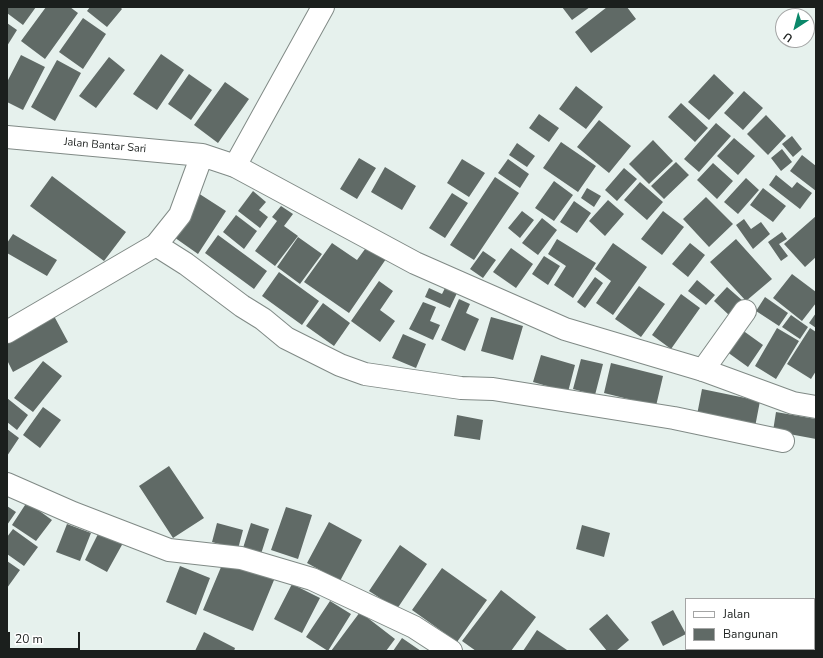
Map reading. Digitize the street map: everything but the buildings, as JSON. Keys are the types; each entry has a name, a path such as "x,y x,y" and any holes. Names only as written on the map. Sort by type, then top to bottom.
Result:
{"street":[{"path":"236,166 323,7"},
{"name":"Jalan Bantar Sari","path":"7,137 202,155 236,166 415,263 566,329 703,370 793,403 816,407"},
{"path":"7,332 156,245 180,215 202,155"},
{"path":"156,245 186,264 242,306 263,319 286,338 340,365 365,374 461,388 509,392 674,418 783,441"},
{"path":"703,370 745,311"},
{"path":"7,484 73,513 169,550 241,558 312,579 414,627 451,651"}]}
